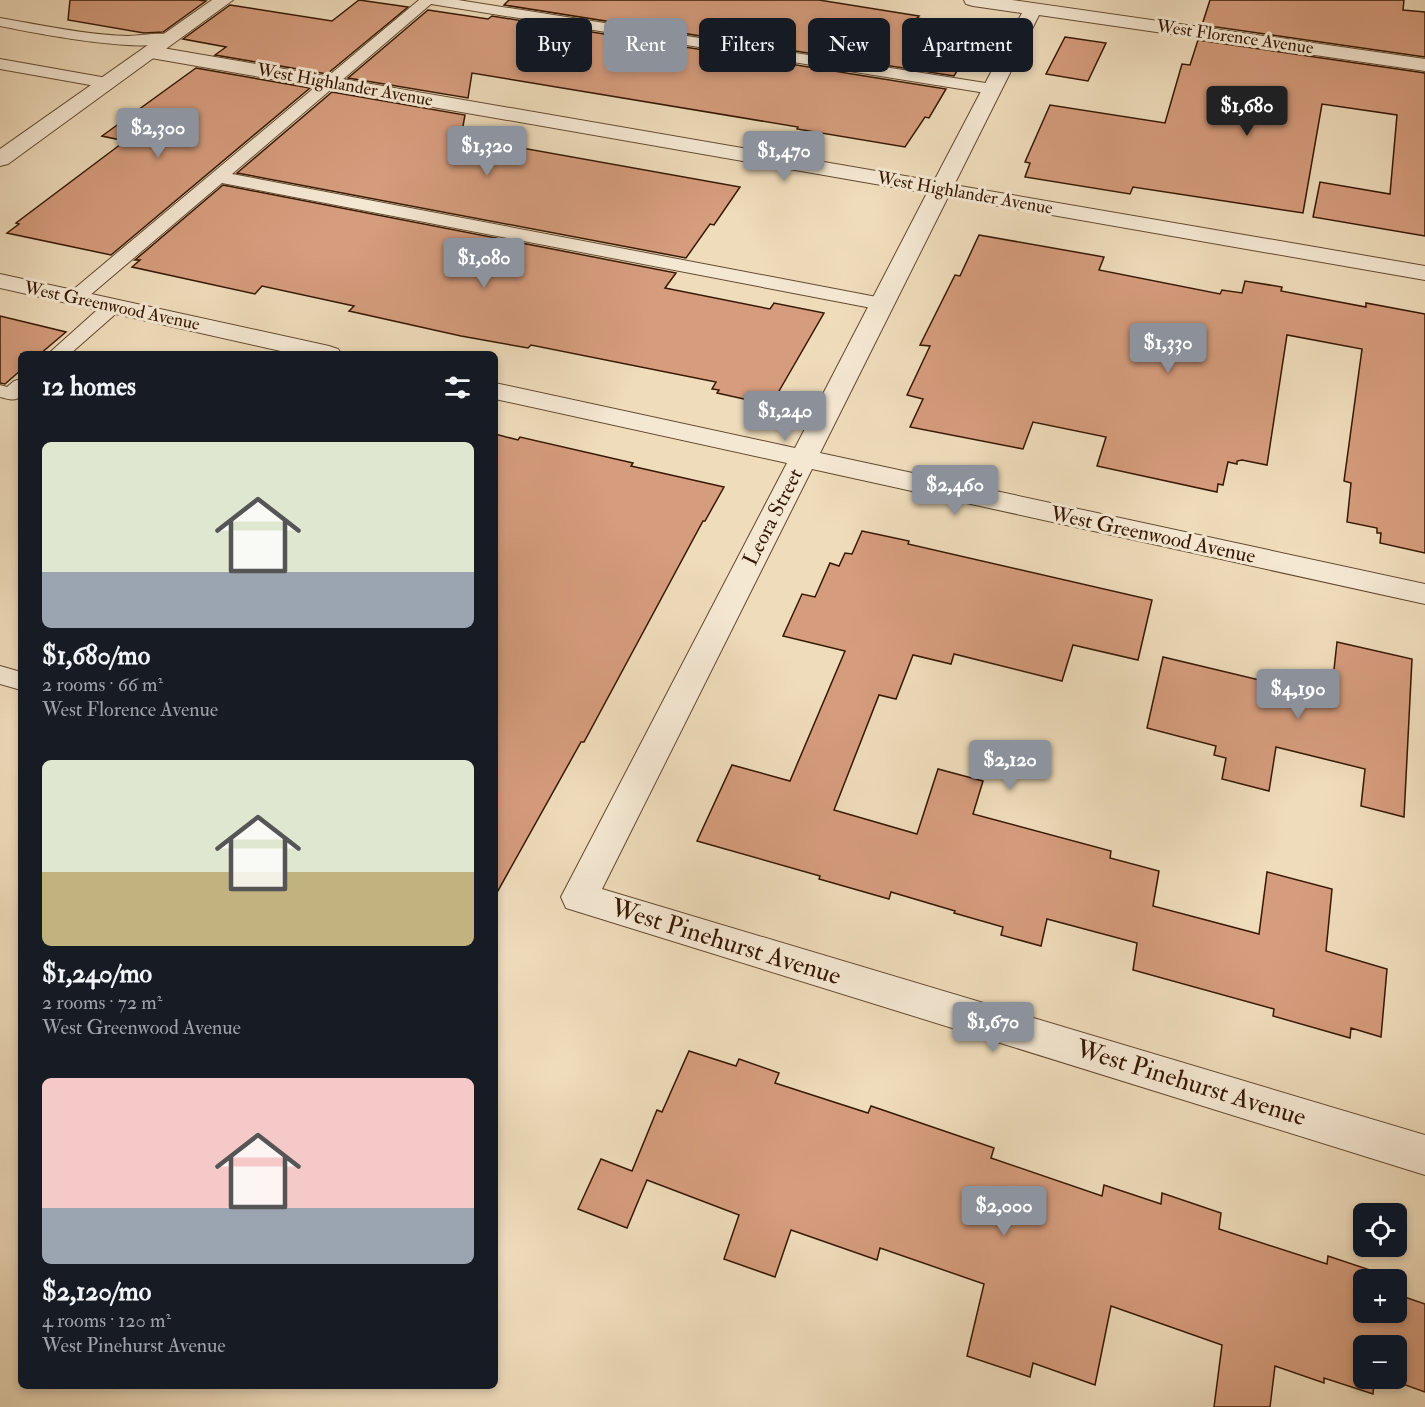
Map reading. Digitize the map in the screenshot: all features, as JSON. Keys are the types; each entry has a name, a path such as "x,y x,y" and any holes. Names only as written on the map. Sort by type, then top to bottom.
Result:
{"street":[{"path":"0,159 224,0"},
{"name":"West Florence Avenue","path":"973,0 1425,65"},
{"name":"Leora Street","path":"579,897 1033,9"},
{"name":"West Highlander Avenue","path":"151,52 1425,273"},
{"name":"West Greenwood Avenue","path":"0,281 316,351"},
{"name":"West Greenwood Avenue","path":"498,393 1425,594"},
{"name":"West Pinehurst Avenue","path":"579,897 1425,1155"}],"lane":[{"path":"75,298 429,0 992,89"},
{"path":"0,22 103,40 140,42 170,38"},
{"path":"0,64 107,83"},
{"path":"218,177 882,304"},
{"path":"61,351 113,306"},
{"path":"0,391 11,394 18,388"},
{"path":"0,675 18,680"}],"building":[{"path":"70,0 206,1 163,32 144,33 68,20"},
{"path":"359,0 408,7 327,74 215,55 226,47 183,39 230,5 332,21"},
{"path":"509,0 819,0 919,16 902,18 902,68 890,66 890,18 808,18 808,53 796,51 796,18 699,18 699,36 687,34 687,18 604,18 604,21 504,5"},
{"path":"1210,0 1404,0 1403,10 1425,12 1425,57 1202,25"},
{"path":"428,10 488,19 492,16 516,20 516,72 592,72 592,32 604,34 604,72 687,72 687,47 699,49 699,72 796,72 796,65 808,67 808,72 840,72 946,89 929,118 925,117 905,147 472,73 468,98 348,78"},
{"path":"1065,37 1106,43 1088,81 1046,74"},
{"path":"1198,40 1425,73 1425,236 1313,217 1320,182 1390,194 1397,115 1322,104 1303,213 1133,187 1130,194 1025,177 1030,163 1025,162 1050,105 1165,123 1182,64 1190,65"},
{"path":"196,68 310,88 111,255 7,233 19,224 16,223 125,141 102,136"},
{"path":"929,72 956,72 954,76"},
{"path":"332,92 465,115 461,137 740,187 714,225 710,224 686,258 237,173"},
{"path":"223,185 676,273 665,288 770,309 774,303 824,313 771,405 717,393 719,390 712,389 716,382 531,345 528,348 461,336 349,311 354,306 262,286 255,294 132,267 140,260 135,260"},
{"path":"979,235 1104,257 1099,270 1220,294 1222,290 1242,293 1245,281 1282,287 1281,291 1366,307 1366,303 1425,314 1425,553 1380,543 1381,533 1377,533 1377,528 1347,522 1351,483 1344,481 1362,349 1287,335 1267,465 1242,460 1237,461 1237,464 1228,462 1223,485 1218,484 1217,492 1097,466 1106,437 1033,422 1023,449 910,427 923,399 907,395 930,346 920,345 955,275 960,276"},
{"path":"0,316 66,332 44,351 18,351 18,373 5,384 0,383"},
{"path":"498,435 518,440 520,437 633,463 631,466 724,487 703,521 584,742 581,742 498,891"},
{"path":"862,531 909,541 908,544 1152,600 1138,660 1073,645 1062,681 954,654 951,664 913,655 896,699 879,695 834,810 917,834 938,769 983,781 973,814 1111,851 1110,858 1159,871 1153,906 1259,934 1267,872 1332,889 1326,951 1387,969 1381,1037 1351,1028 1350,1038 1273,1016 1274,1009 1133,970 1137,943 1047,919 1041,946 1001,935 1003,927 954,913 955,911 891,892 889,899 819,879 820,876 697,841 732,765 790,781 845,651 783,636 802,594 815,597 830,563 839,566 845,553 852,554"},
{"path":"1337,642 1412,659 1404,817 1361,806 1365,769 1276,747 1269,791 1222,779 1226,758 1214,755 1216,746 1147,728 1163,657 1331,697"},
{"path":"689,1051 736,1066 739,1059 779,1073 775,1083 868,1113 871,1106 994,1148 991,1158 1102,1196 1104,1185 1161,1204 1162,1193 1221,1213 1219,1229 1327,1264 1328,1256 1367,1269 1353,1269 1353,1323 1407,1323 1407,1298 1425,1304 1425,1392 1407,1386 1407,1335 1353,1335 1353,1387 1324,1378 1324,1383 1275,1366 1270,1407 1214,1407 1222,1345 1111,1306 1095,1385 1033,1363 1030,1377 967,1356 984,1284 880,1248 877,1260 791,1230 775,1277 724,1259 739,1215 647,1180 627,1228 578,1209 601,1159 632,1171 657,1110 662,1112"},
{"path":"1358,1389 1373,1389 1373,1394"}]}
